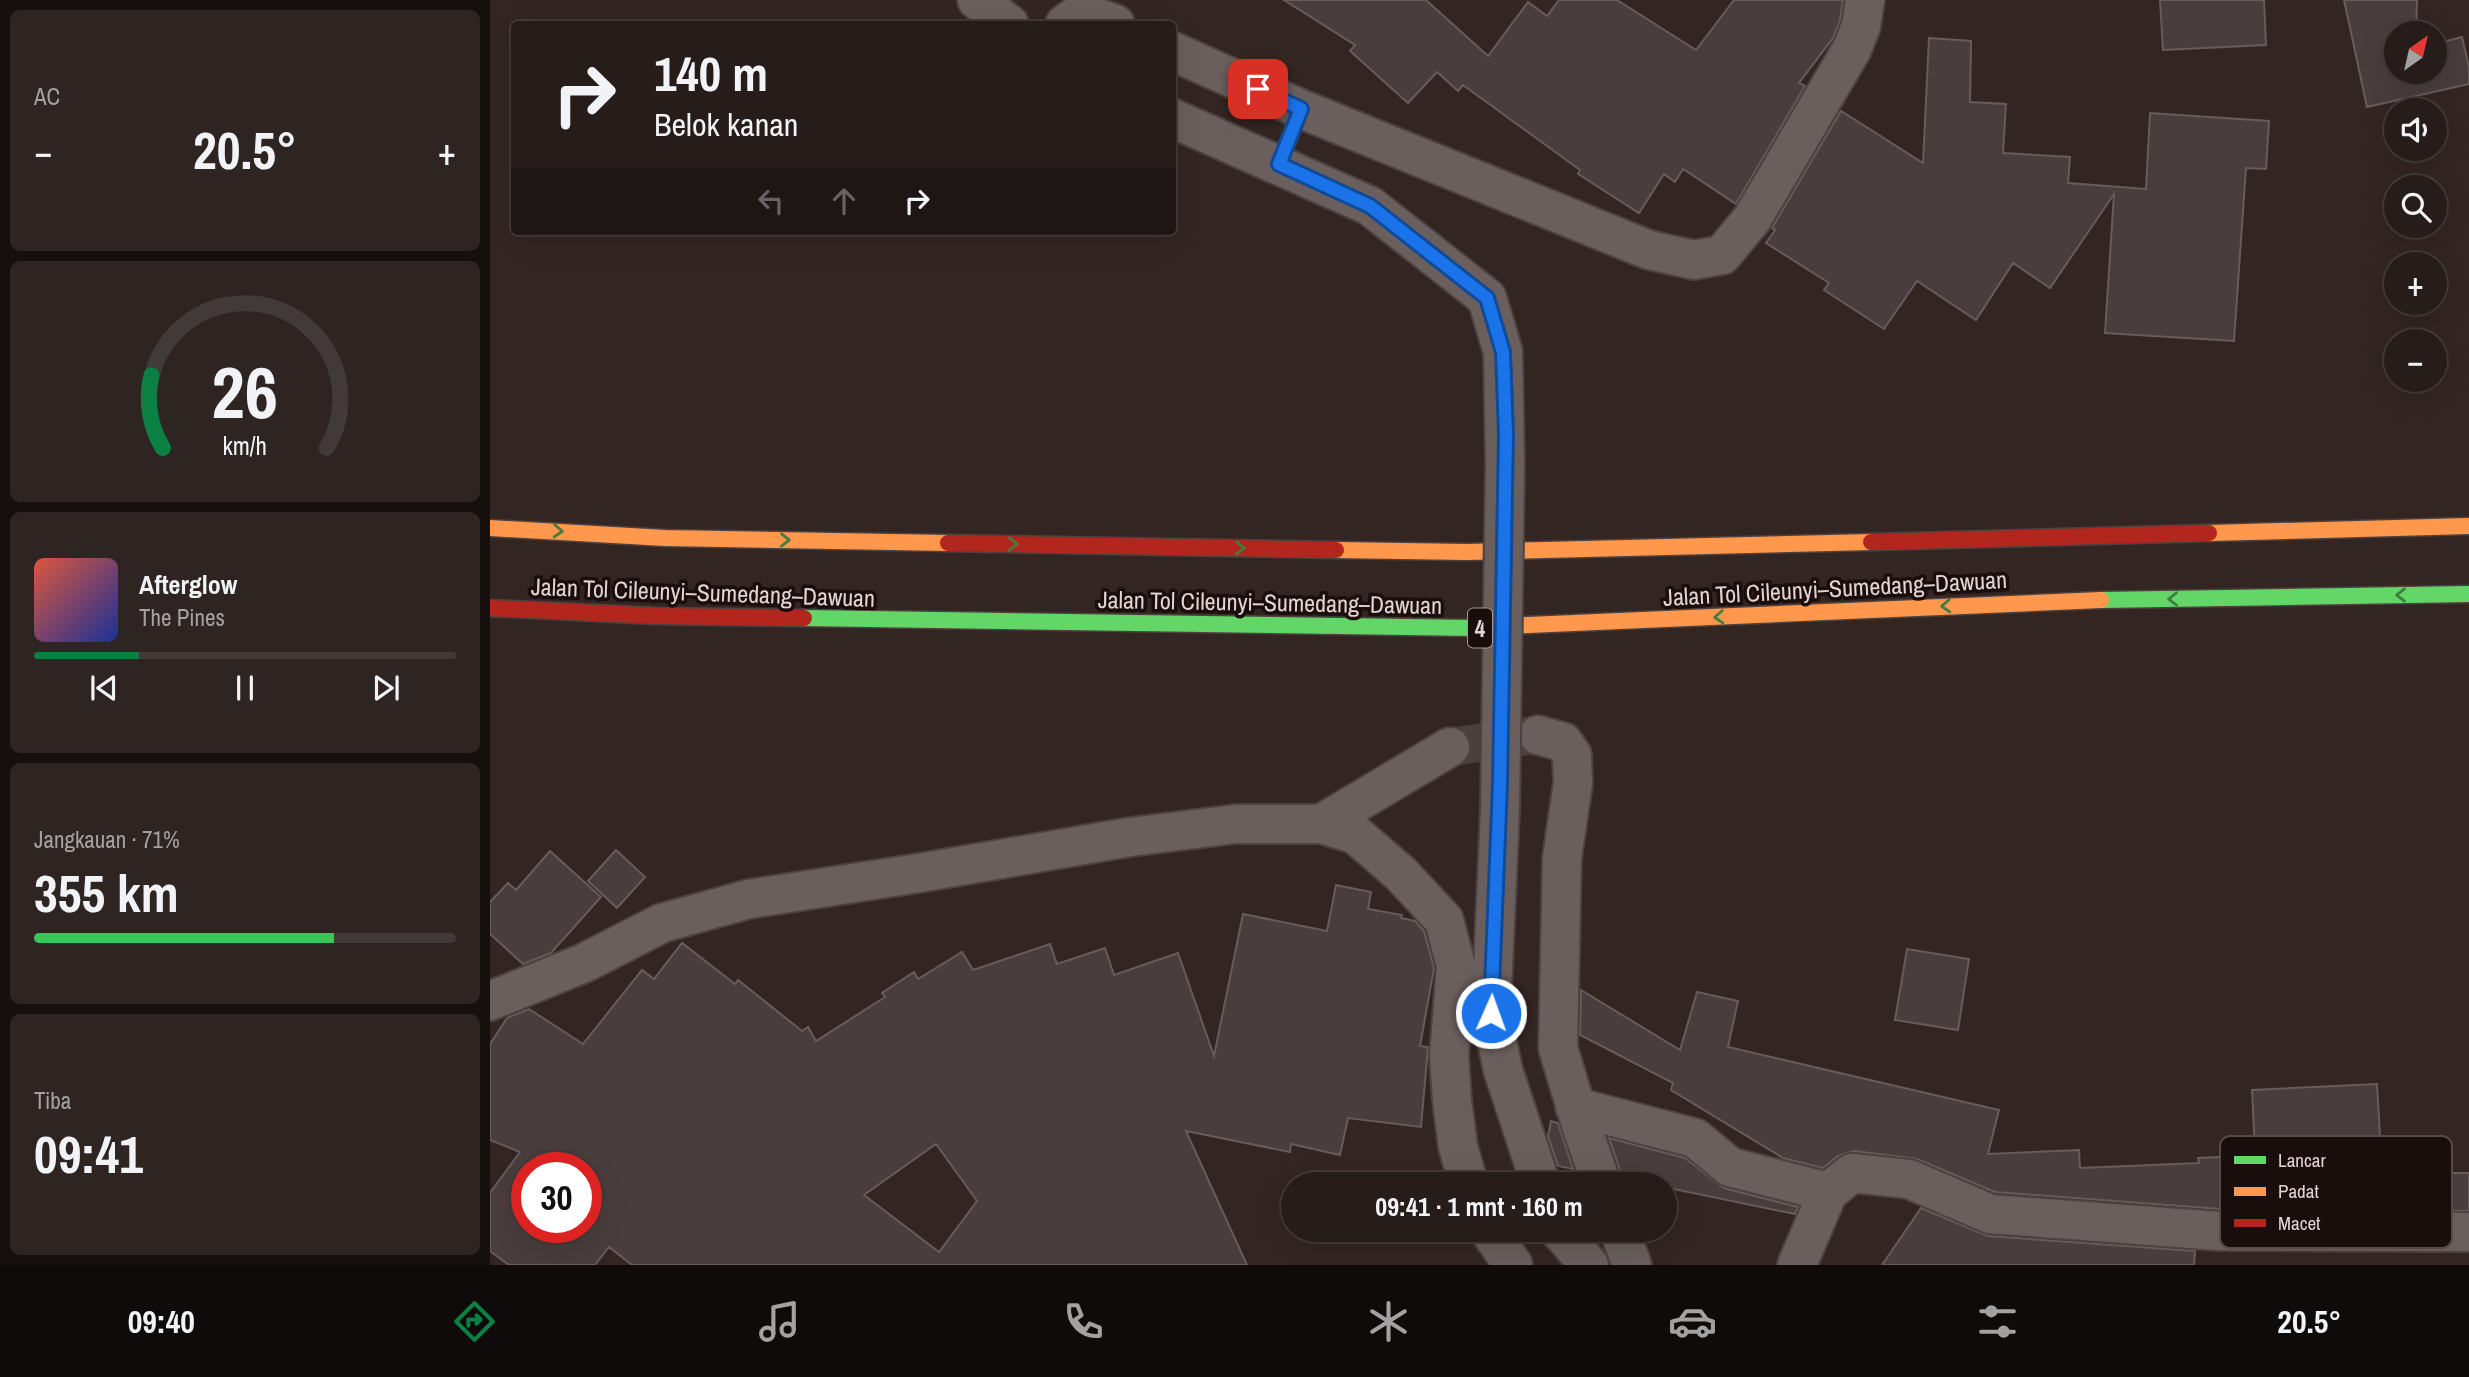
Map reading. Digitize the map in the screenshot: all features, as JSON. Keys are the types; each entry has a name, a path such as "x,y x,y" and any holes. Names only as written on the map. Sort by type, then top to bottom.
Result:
{"highway":[{"name":"Jalan Tol Cileunyi–Sumedang–Dawuan","path":"490,528 665,538 1467,552 2469,526"},
{"name":"Jalan Tol Cileunyi–Sumedang–Dawuan","path":"490,608 658,616 1474,628 2049,601 2469,594"}],"street":[{"path":"977,0 1005,21"},
{"path":"1176,53 1301,109 1649,250 1695,260 1722,255 1752,219 1845,60 1861,26 1865,0"},
{"path":"1069,21 1082,12 1107,21"},
{"path":"1279,164 1301,109"},
{"path":"1176,120 1370,206 1487,298 1503,352 1505,464 1500,810 1491,1013 1503,1070 1537,1172"},
{"path":"1538,735 1563,742 1573,755 1573,783 1562,858 1558,1048 1598,1172"},
{"path":"1321,824 1450,747"},
{"path":"490,1001 584,963 662,923 749,899 1130,837 1236,824 1321,824 1355,834 1401,874 1444,920 1456,966 1449,1056 1458,1147 1465,1172"},
{"path":"1575,1107 1688,1136 1706,1145 1730,1167 1828,1192"},
{"path":"1797,1265 1828,1192 1852,1173 1909,1179 1990,1214 2220,1231"},
{"path":"2452,1232 2466,1232"},
{"path":"1497,1242 1513,1265"},
{"path":"1569,1242 1589,1265"},
{"path":"1623,1242 1632,1265"}],"building":[{"path":"1284,0 1426,0 1488,56 1528,2 1547,16 1559,0 1617,0 1696,50 1734,0 1843,0 1840,20 1833,38 1799,83 1805,86 1736,204 1683,169 1675,182 1664,174 1639,213 1578,174 1580,170 1463,85 1458,91 1437,72 1408,103 1350,51 1355,45"},
{"path":"2160,0 2264,0 2266,45 2163,50"},
{"path":"2344,0 2417,0 2416,21 2384,21 2384,84 2447,84 2447,41 2462,37 2469,67 2469,84 2407,98 2384,98 2384,103 2367,107"},
{"path":"1929,38 1971,41 1970,102 2006,104 2003,153 2070,157 2068,183 2146,189 2150,113 2269,121 2266,169 2246,168 2234,341 2105,333 2114,194 2050,288 2013,263 1976,320 1917,281 1884,329 1824,290 1829,283 1766,243 1775,230 1772,228 1841,111 1923,163"},
{"path":"616,850 645,877 617,908 588,881"},
{"path":"550,851 601,897 551,953 523,964 490,934 490,902 508,883 516,890"},
{"path":"1336,885 1371,892 1368,909 1402,915 1401,918 1415,921 1424,931 1434,968 1420,1046 1428,1047 1421,1127 1348,1118 1340,1155 1291,1144 1290,1152 1186,1131 1247,1265 632,1265 609,1247 595,1265 509,1265 490,1251 490,1193 511,1164 511,1243 602,1243 602,1152 520,1152 490,1140 490,1044 507,1018 529,1009 583,1044 642,970 654,979 682,943 735,984 738,980 802,1031 808,1027 816,1041 885,997 882,993 914,972 918,979 962,952 973,970 1050,944 1057,964 1105,948 1114,975 1178,953 1214,1056 1243,914 1327,931","holes":["936,1144 977,1201 939,1252 864,1195"]},
{"path":"1907,949 1969,959 1958,1030 1895,1020"},
{"path":"1581,990 1680,1050 1697,992 1738,1001 1728,1047 1999,1110 1988,1154 2079,1150 2080,1168 2199,1163 2198,1158 2220,1157 2220,1209 1995,1192 1917,1159 1854,1151 1838,1156 1823,1168 1783,1158 1671,1090 1673,1083 1580,1035"},
{"path":"2377,1084 2380,1136 2254,1136 2252,1090"},
{"path":"1551,1121 1558,1123 1573,1169 1558,1166 1548,1136"},
{"path":"1609,1138 1685,1158 1724,1188 1798,1207 1795,1214 1677,1190 1677,1172 1621,1172"},
{"path":"2452,1173 2469,1173 2469,1211 2452,1211"},
{"path":"1921,1208 1988,1236 2195,1251 2194,1265 1882,1265"}],"tunnel":[{"path":"1450,747 1535,735"}],"traffic: fast":[{"path":"2101,600 2469,594"},
{"path":"804,618 1474,628 1528,625"}],"traffic: slow":[{"path":"2209,533 2469,526"},
{"path":"490,528 665,538 948,543"},
{"path":"1336,550 1467,552 1871,542"},
{"path":"1528,625 2101,600"}],"traffic: jam":[{"path":"1871,542 2209,533"},
{"path":"948,543 1336,550"},
{"path":"490,608 658,616 804,618"}],"route":[{"path":"1258,89 1301,109 1279,164 1370,206 1487,298 1503,352 1506,434 1500,784 1491,1013"}]}
